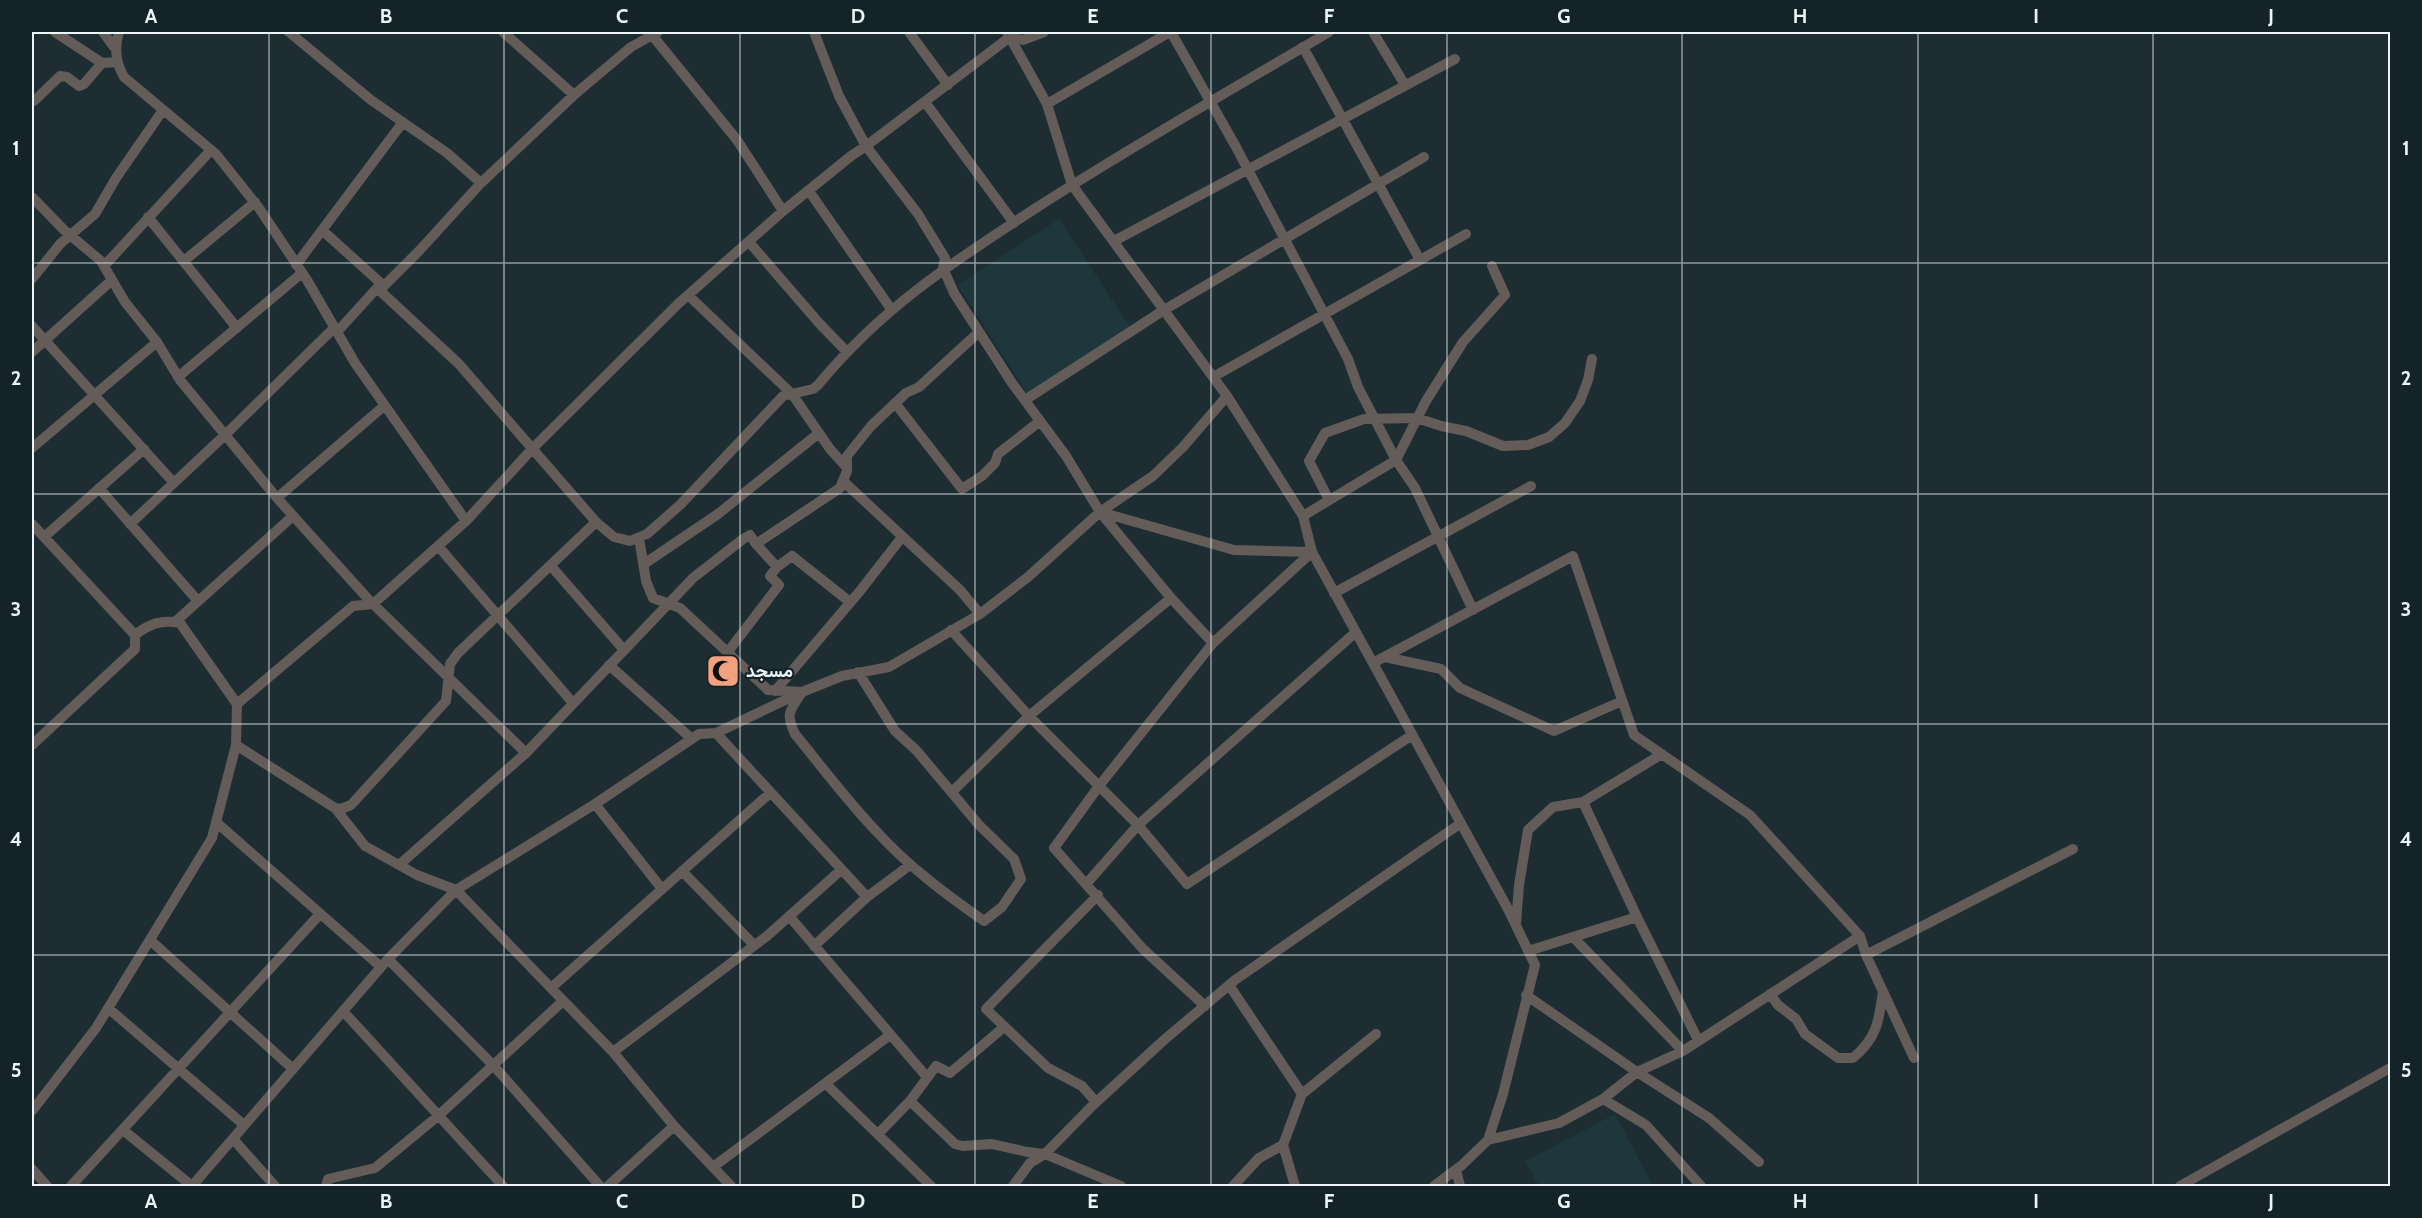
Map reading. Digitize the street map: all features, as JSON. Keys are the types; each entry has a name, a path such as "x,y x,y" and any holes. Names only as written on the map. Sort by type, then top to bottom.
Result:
{"street":[{"path":"55,32 102,63 117,62"},
{"path":"103,32 114,47 117,62 124,77 211,150 255,202 384,406 466,521"},
{"path":"114,47 118,32"},
{"path":"289,32 371,100 447,153 481,183"},
{"path":"503,32 574,95"},
{"path":"814,32 839,96 866,146 918,214 945,258 943,268 954,293 979,332 1066,456 1100,512 1170,598 1213,643"},
{"path":"909,32 948,84"},
{"path":"1009,34 1023,40 1044,32"},
{"path":"1047,104 1171,32 1248,170 1324,314 1348,360 1374,419 1414,488 1473,610"},
{"path":"322,230 459,363 596,522 614,537 630,541 639,538 681,504 783,396 818,385 846,351 891,309 943,268 1072,185 1329,32"},
{"path":"1373,32 1406,85"},
{"path":"130,524 419,252 481,183 574,95 631,46 655,33 737,140 783,211"},
{"path":"237,704 353,606 373,604 466,521 533,448 688,295 783,211 926,102 1009,34"},
{"path":"1009,34 1047,104 1072,185 1227,396 1303,516 1312,552 1461,823 1516,926 1534,965 1503,1094 1488,1140 1456,1170 1434,1186"},
{"path":"1303,47 1420,260"},
{"path":"1114,241 1455,59"},
{"path":"32,101 60,76 67,77 79,86 84,84 102,63"},
{"path":"926,102 1014,223"},
{"path":"32,279 60,244 95,214 116,178 164,110"},
{"path":"178,377 237,328 299,269 322,230 403,122"},
{"path":"104,266 211,150"},
{"path":"1025,400 1164,310 1424,157"},
{"path":"809,191 891,309"},
{"path":"32,197 104,266 125,302 157,342 178,377 277,498 373,604 526,753"},
{"path":"184,261 255,202"},
{"path":"148,217 237,328"},
{"path":"1213,377 1466,234"},
{"path":"749,242 846,351"},
{"path":"1303,516 1396,460 1417,418 1463,342 1505,295 1492,266"},
{"path":"32,352 112,280"},
{"path":"688,295 792,394 830,449 847,468"},
{"path":"32,326 174,483"},
{"path":"756,544 840,488 847,468 847,456 871,426 906,393 919,387 979,332"},
{"path":"32,448 157,342"},
{"path":"1329,500 1309,461 1324,434 1364,419 1417,418 1466,431 1503,446 1528,446 1549,437 1565,423 1580,401 1588,380 1592,359"},
{"path":"123,1130 192,1186 385,963 456,890 595,804 699,734 716,733 802,692 842,676 889,667 980,614 1028,578 1100,512 1153,476 1184,447 1227,396"},
{"path":"895,403 962,489 982,476 995,463 998,454 1040,421"},
{"path":"277,498 384,406"},
{"path":"644,564 718,514 819,433"},
{"path":"44,537 144,449"},
{"path":"843,481 960,590 980,614"},
{"path":"1334,593 1437,535 1531,486"},
{"path":"99,488 198,601"},
{"path":"1100,512 1234,550 1312,552"},
{"path":"175,622 293,516"},
{"path":"334,808 341,809 351,805 446,701 450,664 458,653 596,522"},
{"path":"32,524 135,635 135,649 32,746"},
{"path":"399,865 526,753 693,578 750,535 777,567"},
{"path":"775,690 902,537"},
{"path":"639,538 646,581 653,598 680,609 768,690 802,692"},
{"path":"438,546 573,703"},
{"path":"1205,1006 1143,949 1098,895 1054,848 1099,786 1213,643 1312,552"},
{"path":"727,653 779,585 770,576 777,567 792,556 850,602"},
{"path":"1373,663 1573,556 1634,735 1750,815 1860,936 1866,955 1914,1058"},
{"path":"550,566 624,650"},
{"path":"952,792 1029,716 1170,598"},
{"path":"32,1111 96,1028 212,838 236,745 237,704 180,623 164,621 150,625 135,635"},
{"path":"951,630 1029,716 1138,825 1187,884 1412,735"},
{"path":"1087,883 1138,825 1356,632"},
{"path":"1385,657 1441,669 1460,688 1554,731 1622,701"},
{"path":"609,665 692,739"},
{"path":"802,692 788,720 795,734 878,834 910,865 984,921 1002,907 1020,879 1014,859 980,825 916,750 895,731 858,672"},
{"path":"716,733 867,897"},
{"path":"236,745 334,808 365,846 417,875 456,890 613,1052 674,1126 730,1186"},
{"path":"1516,926 1519,885 1528,830 1553,807 1583,801 1662,754"},
{"path":"551,988 770,793"},
{"path":"1583,801 1698,1040"},
{"path":"595,804 662,889"},
{"path":"216,822 320,914 385,963 493,1065 600,1186"},
{"path":"1013,1186 1030,1164 1045,1154 1096,1102 1229,985 1461,823"},
{"path":"1866,955 2073,849"},
{"path":"814,946 867,897 910,865"},
{"path":"613,1052 754,945 841,870"},
{"path":"682,871 754,945"},
{"path":"1096,1102 1082,1086 1048,1068 986,1009 1098,895"},
{"path":"71,1186 320,914"},
{"path":"789,916 927,1076"},
{"path":"1528,951 1637,917"},
{"path":"1637,917 1573,937 1683,1051"},
{"path":"1488,1140 1559,1123 1603,1099 1637,1072 1683,1051 1860,936"},
{"path":"150,940 293,1069"},
{"path":"1229,985 1302,1094"},
{"path":"1770,994 1796,1019 1805,1034 1838,1058 1852,1058 1863,1049 1874,1034 1883,991"},
{"path":"1526,995 1637,1072 1709,1118 1759,1162"},
{"path":"327,1186 328,1179 375,1168 438,1116 563,1001"},
{"path":"108,1008 244,1125"},
{"path":"343,1011 503,1186"},
{"path":"878,1134 910,1101 936,1066 950,1073 1004,1027"},
{"path":"1295,1186 1283,1145 1302,1094 1376,1034"},
{"path":"713,1167 890,1035"},
{"path":"2180,1186 2391,1068"},
{"path":"826,1084 932,1186"},
{"path":"1603,1099 1646,1125 1701,1186"},
{"path":"910,1101 955,1144 963,1146 992,1144 1045,1154 1121,1186"},
{"path":"608,1186 674,1126"},
{"path":"232,1139 276,1186"},
{"path":"1233,1186 1259,1158 1283,1145"},
{"path":"32,1169 47,1186"},
{"path":"1456,1170 1460,1186"}],"shaded area":[{"path":"1059,219 1130,327 1028,395 958,285"},
{"path":"1615,1114 1653,1186 1539,1186 1525,1161"}],"place":[{"name":"مسجد","path":"723,671"}]}
